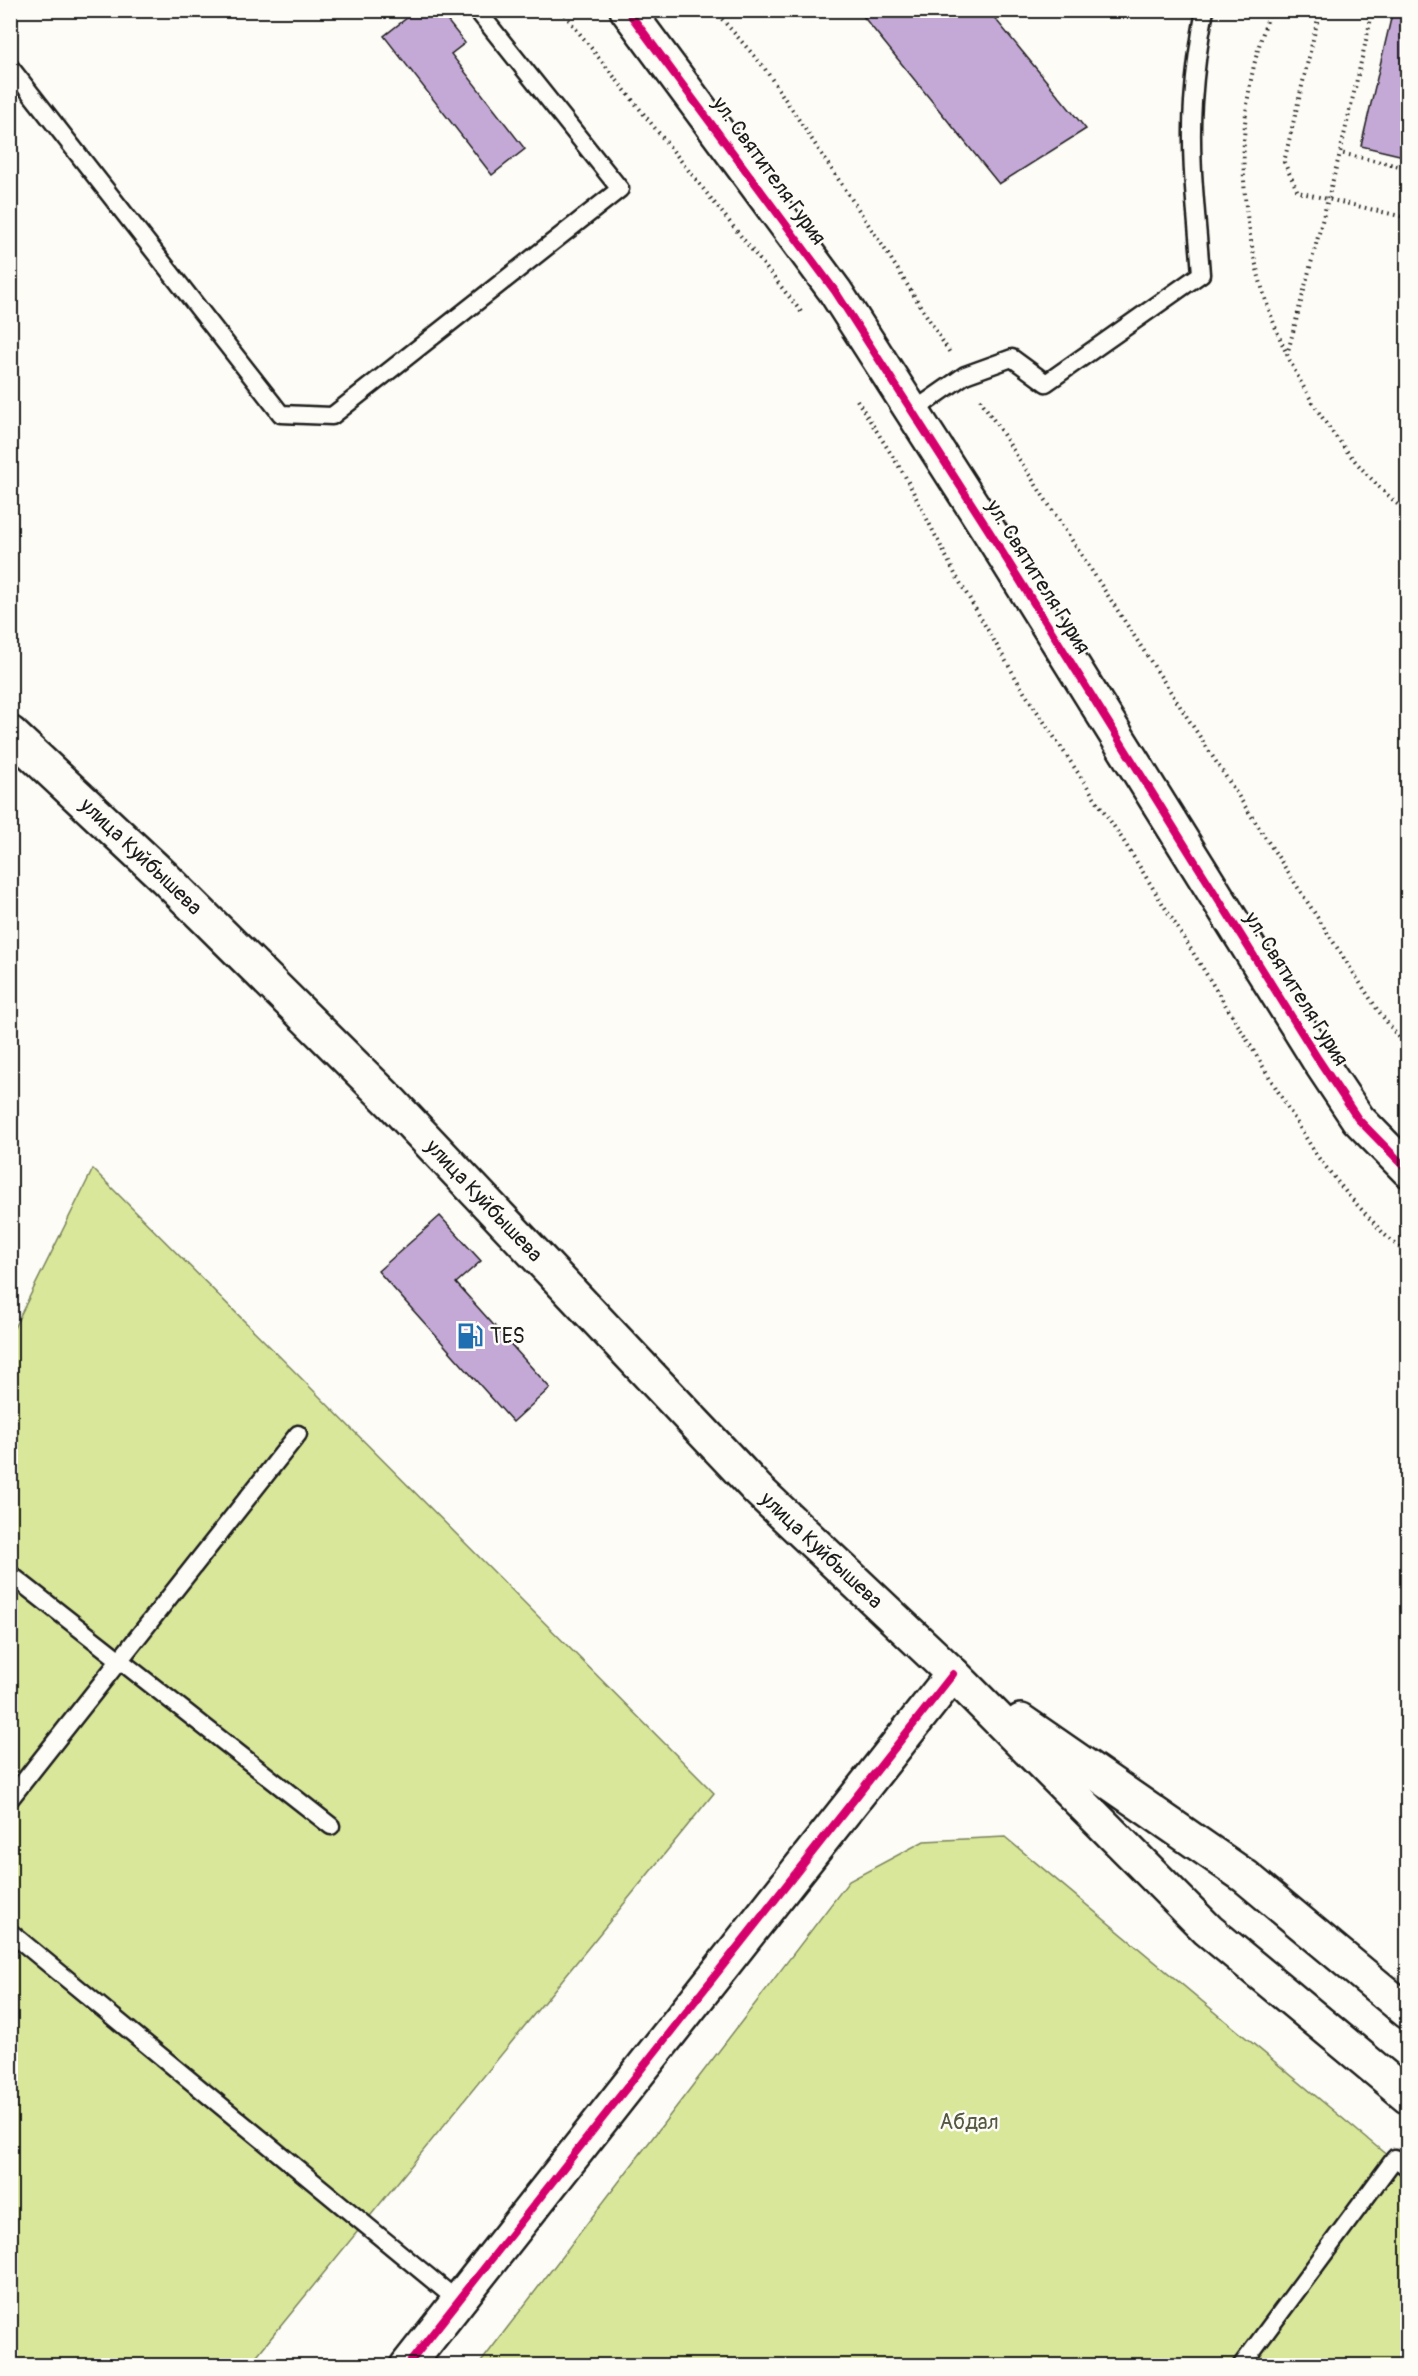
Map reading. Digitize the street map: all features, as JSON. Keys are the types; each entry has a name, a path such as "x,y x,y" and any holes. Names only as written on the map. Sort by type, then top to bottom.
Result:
{"main road":[{"name":"ул. Святителя Гурия","path":"627,10 835,291 1318,1059 1358,1119 1407,1170"},
{"name":"улица Куйбышева","path":"10,733 165,878 385,1096 758,1490 953,1674"},
{"path":"953,1674 1246,1877 1407,2012"},
{"path":"953,1674 1208,1930 1407,2096"},
{"path":"407,2366 953,1674"}],"lane":[{"path":"10,67 281,414 332,416 620,189 477,10"},
{"path":"912,412 965,375 1012,358 1046,383 1201,274 1193,158 1193,105 1197,51 1205,10"},
{"path":"10,1799 298,1434"},
{"path":"10,1575 331,1826"},
{"path":"10,1932 458,2301"},
{"path":"1241,2366 1395,2158 1407,2168"}],"path":[{"path":"561,10 807,319"},
{"path":"714,10 763,66 886,251 1377,1009 1407,1050"},
{"path":"1271,10 1252,74 1246,125 1244,177 1249,229 1259,280 1275,329 1296,376 1323,421 1348,454 1390,499 1407,513"},
{"path":"1320,10 1284,162 1298,192 1407,218"},
{"path":"1287,356 1340,153 1373,10"},
{"path":"1340,153 1407,168"},
{"path":"856,398 905,476 955,574 1024,692 1129,850 1317,1156 1348,1196 1385,1236 1407,1255"}],"green space":[{"path":"93,1169 714,1793 249,2365 11,2365 10,1336"},
{"name":"Абдал","path":"1005,1837 1407,2172 1407,2365 478,2366 849,1881 924,1841"}],"building":[{"path":"417,10 439,10 465,43 451,54 525,149 492,175 384,36"},
{"path":"858,10 988,10 1086,129 999,184"},
{"path":"1393,10 1408,10 1408,157 1361,146"},
{"name":"TES","path":"440,1216 481,1261 456,1283 550,1388 513,1422 378,1271"}],"cycle path":[{"path":"627,10 835,291 989,531 1318,1059 1358,1119 1408,1170"},
{"path":"407,2366 953,1674"}],"place":[{"name":"TES","path":"470,1336"}]}
